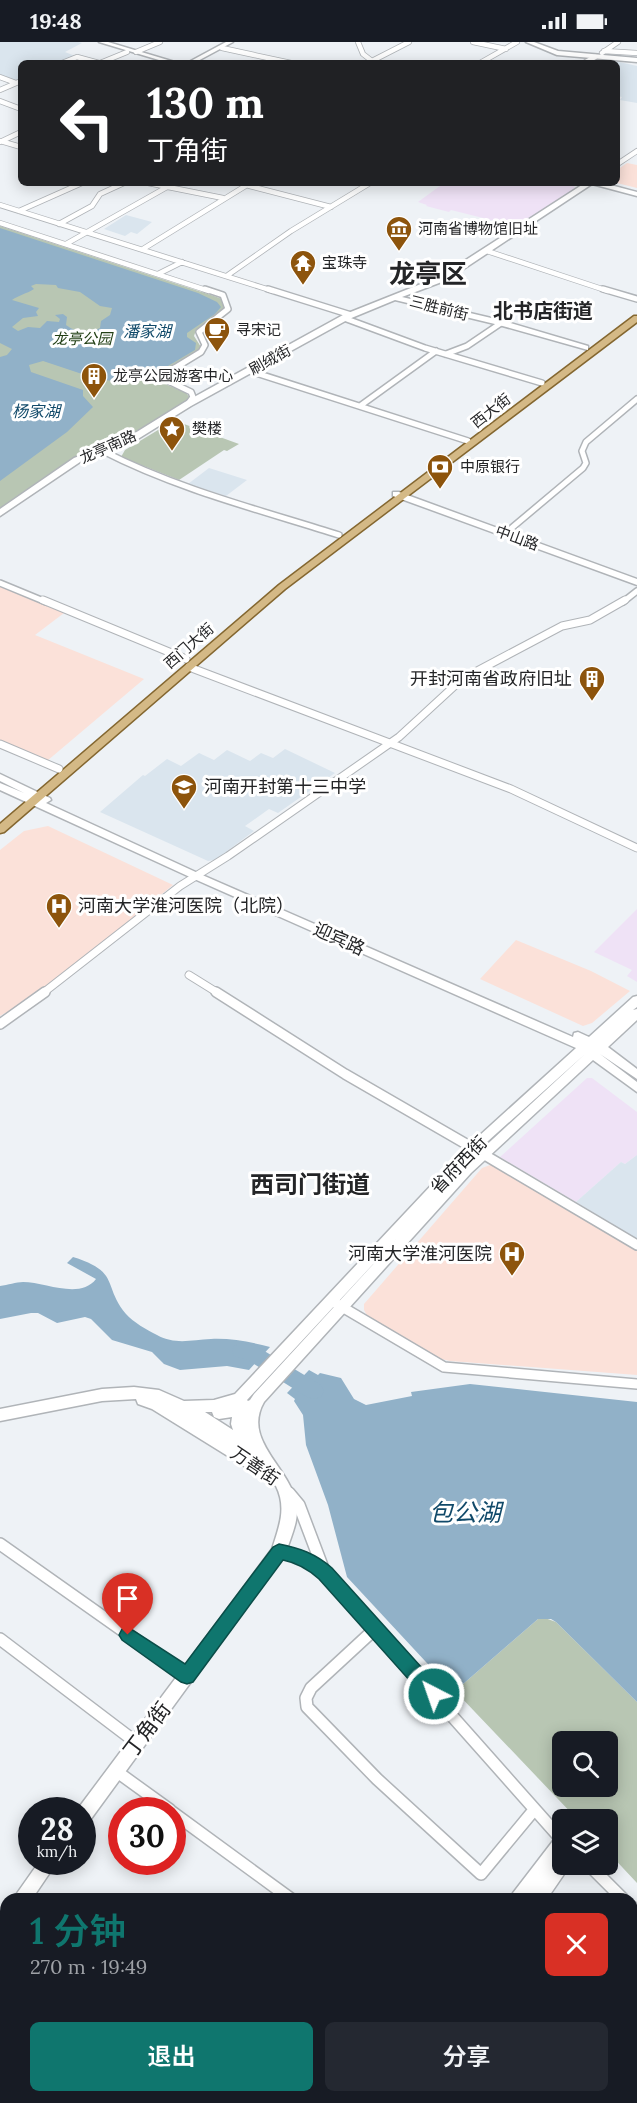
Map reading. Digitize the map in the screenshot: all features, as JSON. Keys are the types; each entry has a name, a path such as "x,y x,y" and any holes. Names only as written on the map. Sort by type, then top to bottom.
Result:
{"main road":[{"path":"589,349 637,312"},
{"path":"589,349 637,318"},
{"name":"西大街","path":"401,494 589,349"},
{"name":"西大街","path":"401,494 589,349"},
{"name":"西门大街","path":"0,820 31,798 279,581 339,535 401,494"},
{"name":"西门大街","path":"0,830 59,769 307,566 401,494"}],"street":[{"path":"94,42 155,60"},
{"path":"102,42 165,60"},
{"path":"136,52 160,42"},
{"path":"197,60 231,42"},
{"path":"197,60 231,42"},
{"path":"358,42 368,60"},
{"path":"374,60 409,42"},
{"path":"473,42 506,49"},
{"path":"486,60 517,42"},
{"path":"529,42 554,52 637,60"},
{"path":"590,60 618,42"},
{"path":"222,48 277,60"},
{"path":"604,51 637,53"},
{"path":"107,60 127,52"},
{"path":"70,60 77,57 88,60"},
{"path":"0,77 16,83"},
{"path":"0,90 16,83"},
{"path":"0,101 18,107"},
{"path":"1,141 18,133"},
{"path":"1,141 18,146"},
{"path":"620,162 637,151"},
{"path":"19,211 75,186"},
{"path":"59,224 92,206 100,194 117,186"},
{"path":"66,244 89,233 161,186"},
{"path":"168,186 223,198"},
{"path":"143,249 245,186"},
{"path":"251,186 331,207"},
{"path":"228,275 291,231 365,186"},
{"name":"刷绒街","path":"188,404 347,317 444,278 585,186"},
{"path":"608,186 637,193"},
{"path":"615,186 637,193"},
{"path":"0,205 228,275 436,351 542,383"},
{"path":"0,223 220,294 228,304 223,314 199,332 205,345 201,352 160,377 187,389 203,391 215,389"},
{"path":"487,251 558,276 637,299"},
{"path":"158,274 182,262"},
{"name":"三胜前街","path":"396,298 501,323 589,349"},
{"path":"446,354 467,346 501,323"},
{"path":"360,406 436,351"},
{"path":"250,371 468,441"},
{"path":"187,389 193,395 188,404"},
{"path":"508,531 584,468 586,464 582,451 586,442 637,399"},
{"name":"龙亭南路","path":"0,513 77,460 130,440 188,404"},
{"path":"103,451 132,466 177,483 339,535"},
{"name":"中山路","path":"401,494 508,531 637,580"},
{"name":"中山路","path":"401,494 637,580"},
{"path":"0,583 187,663 511,789 637,848"},
{"path":"0,1024 200,874 391,743 462,679 561,626 590,620 615,608 637,591"},
{"path":"0,744 59,769"},
{"name":"迎宾路","path":"0,777 31,798"},
{"name":"迎宾路","path":"0,786 592,1048 637,1075"},
{"path":"189,975 335,1068 637,1245"},
{"name":"省府西街","path":"592,1048 637,1000"},
{"name":"省府西街","path":"253,1398 298,1345 478,1151 592,1048 637,1013"},
{"name":"迎宾路","path":"592,1048 637,1088"},
{"path":"337,1304 444,1367 637,1384"},
{"name":"万善街","path":"0,1415 102,1395 121,1395 164,1402 195,1413 245,1443"},
{"path":"164,1402 201,1407 253,1398"},
{"path":"195,1413 240,1410 253,1398"},
{"path":"253,1398 251,1433 263,1463"},
{"name":"万善街","path":"164,1402 263,1463 284,1487"},
{"path":"240,1410 238,1424 245,1443 263,1463"},
{"path":"284,1487 299,1505 326,1574"},
{"name":"丁角街","path":"96,1798 279,1552 290,1516 284,1487"},
{"path":"0,1544 187,1676"},
{"path":"279,1552 302,1557 326,1574 376,1628 552,1831"},
{"path":"376,1628 311,1688 306,1698 308,1707 377,1779 481,1874 534,1810"},
{"path":"0,1639 137,1743"},
{"path":"116,1771 152,1797"},
{"path":"186,1822 283,1893"},
{"path":"524,1893 552,1855"},
{"path":"26,1893 39,1875"},
{"path":"541,1893 555,1875"},
{"path":"599,1875 617,1893"}],"shaded area":[{"path":"0,42 82,43 65,52 75,56 65,60 18,60 18,80 0,76"},
{"path":"620,62 637,66 637,103 620,100 622,97 620,97"},
{"path":"627,163 637,165 637,188 620,184 620,168"},
{"path":"440,186 574,186 577,189 519,227 451,210 449,212 418,202"},
{"path":"126,215 152,222 137,234 131,232 125,236 104,229"},
{"path":"209,468 247,480 226,496 188,484"},
{"path":"0,585 64,613 35,635 144,679 47,761 0,740"},
{"name":"河南开封第十三中学","path":"285,749 335,773 278,813 269,809 245,826 254,831 215,860 208,861 100,812 143,775 145,776 167,759 181,766 199,753 214,760 227,750 250,761 261,753 273,758"},
{"name":"河南大学淮河医院（北院）","path":"48,826 173,885 63,974 8,1015 5,1013 0,1016 0,850 24,831"},
{"path":"637,909 637,982 627,976 632,970 594,952"},
{"path":"516,940 591,971 630,991 592,1023 583,1026 480,979"},
{"path":"587,1078 592,1078 637,1112 637,1155 625,1164 621,1162 576,1202 500,1157"},
{"path":"637,1155 637,1239 576,1202 621,1162 625,1164"},
{"name":"河南大学淮河医院","path":"493,1164 637,1250 637,1375 450,1361 441,1359 368,1317 364,1304 482,1168"}],"green space":[{"name":"龙亭公园","path":"0,226 214,296 222,299 226,307 196,330 194,336 201,347 200,351 155,377 156,380 186,393 190,398 188,400 118,443 73,458 0,508"},
{"name":"樊楼","path":"184,424 239,444 227,451 224,450 179,480 121,457 125,450 163,427"},
{"path":"545,1618 556,1622 637,1702 637,1883 618,1863 618,1809 567,1809 556,1797 618,1797 618,1731 552,1731 552,1793 455,1691 538,1619"}],"water":[{"name":"潘家湖","path":"0,228 198,293 217,302 221,307 215,314 187,333 187,337 196,343 195,350 151,376 130,383 97,379 43,361 29,365 31,372 83,390 83,396 93,407 67,432 0,481 0,357 7,355 12,349 0,343","holes":["36,284 56,285 58,288 80,292 100,306 112,308 110,315 101,321 100,328 87,332 74,330 66,325 67,317 63,314 55,315 60,319 59,322 47,321 40,328 28,327 18,331 12,327 23,318 38,316 36,312 39,308 12,300 34,289 31,286"]},
{"path":"73,1257 98,1268 105,1274 126,1314 153,1333 170,1340 226,1339 270,1347 249,1370 227,1366 180,1370 164,1364 152,1352 112,1340 91,1319 85,1317 57,1323 38,1313 0,1319 0,1286 23,1282 72,1289 89,1285 96,1279 67,1263"},
{"name":"包公湖","path":"309,1370 318,1375 320,1373 341,1378 354,1399 366,1405 412,1396 411,1392 470,1384 637,1402 637,1702 551,1619 538,1619 455,1691 452,1690 347,1577 328,1505 306,1445 303,1415 295,1399 287,1393"}],"waterway":[{"path":"241,1351 249,1351 314,1391"}],"place":[{"name":"河南省博物馆旧址","path":"399,252"},
{"name":"宝珠寺","path":"303,286"},
{"name":"寻宋记","path":"217,353"},
{"name":"龙亭公园游客中心","path":"94,399"},
{"name":"樊楼","path":"172,452"},
{"name":"中原银行","path":"440,490"},
{"name":"开封河南省政府旧址","path":"592,702"},
{"name":"河南开封第十三中学","path":"184,810"},
{"name":"河南大学淮河医院（北院）","path":"59,929"},
{"name":"河南大学淮河医院","path":"512,1277"}],"district":[{"name":"龙亭区","path":"428,274"},
{"name":"北书店街道","path":"543,311"},
{"name":"西司门街道","path":"310,1185"}],"route":[{"path":"128,1635 187,1676 279,1552 295,1555 312,1562 326,1574 434,1694"}],"water label":[{"name":"杨家湖","path":"36,411"}]}
